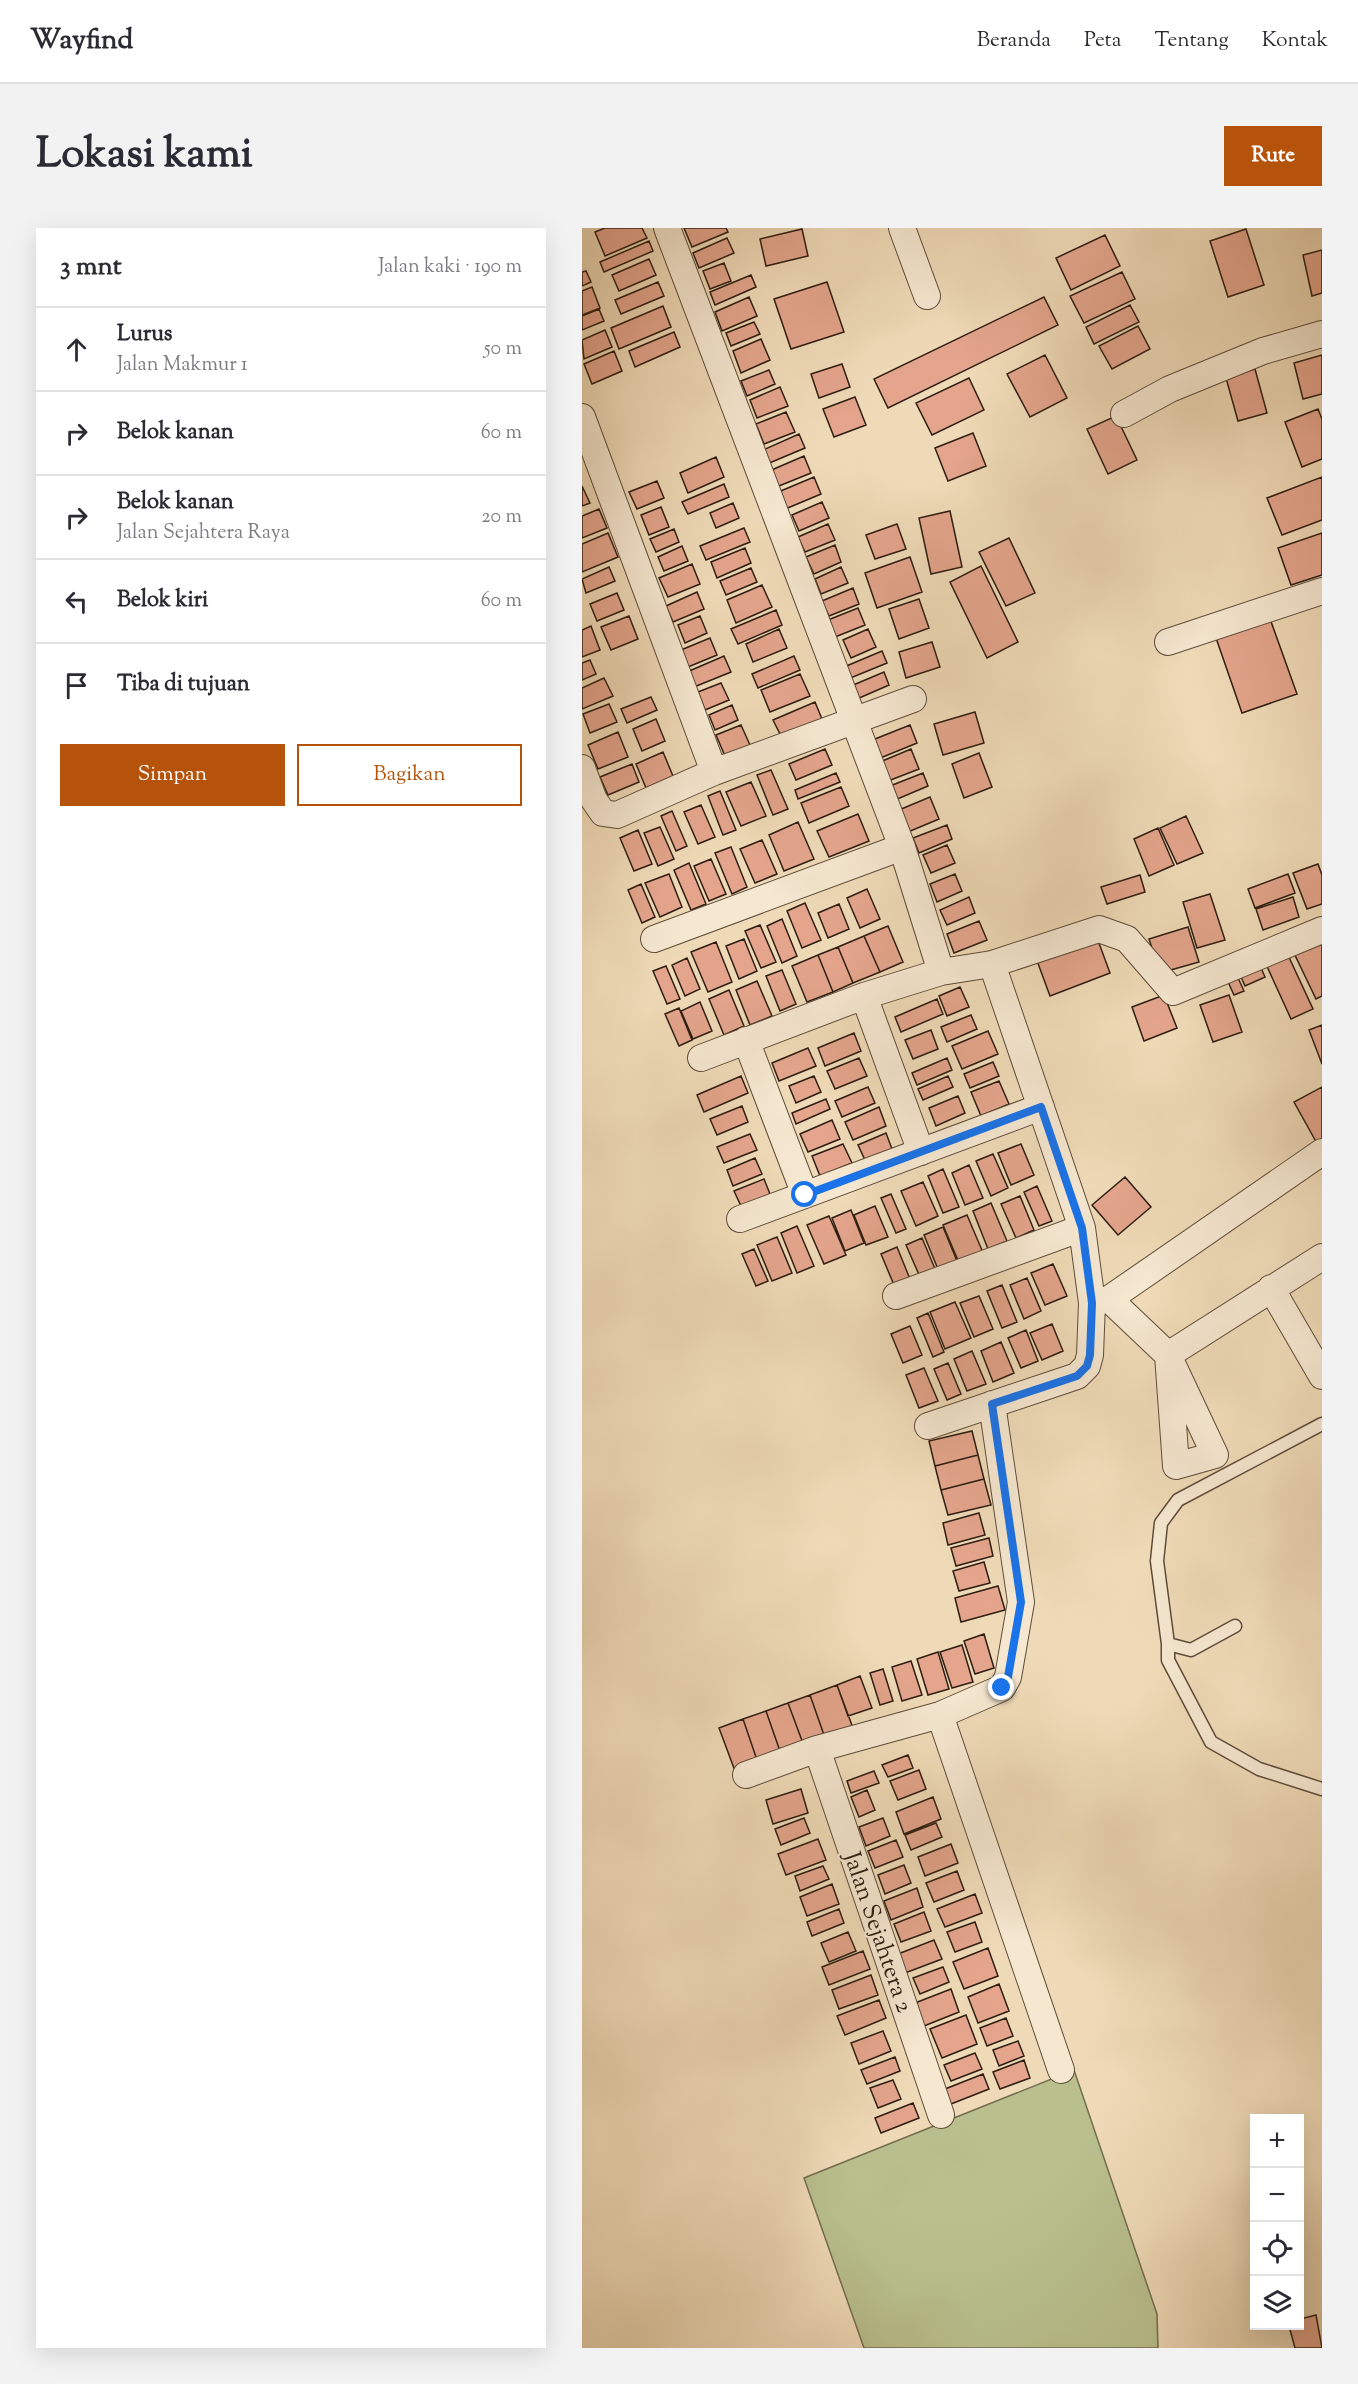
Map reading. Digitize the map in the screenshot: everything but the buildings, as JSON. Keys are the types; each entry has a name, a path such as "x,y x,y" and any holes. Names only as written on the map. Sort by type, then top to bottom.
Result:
{"street":[{"path":"667,228 902,847 941,972"},
{"path":"902,228 927,296"},
{"path":"1124,414 1170,389 1263,351 1322,334"},
{"path":"582,417 714,772"},
{"path":"1168,642 1322,591"},
{"path":"582,768 594,800 603,813 617,815 714,772 913,699"},
{"path":"654,939 902,847"},
{"path":"701,1058 864,996 941,972 992,964 1099,929 1127,939 1173,992 1322,930"},
{"path":"928,1426 1077,1376 1087,1366 1100,1301 1082,1228 992,964"},
{"path":"864,996 921,1152"},
{"path":"746,1040 805,1195"},
{"path":"740,1219 1041,1107"},
{"path":"1100,1301 1322,1152"},
{"path":"896,1296 1082,1228"},
{"path":"1100,1301 1168,1354 1322,1257"},
{"path":"1271,1288 1322,1376"},
{"path":"746,1775 817,1749 940,1715 1002,1688 1008,1677 1021,1602 992,1404"},
{"path":"940,1715 1061,2070"},
{"name":"Jalan Sejahtera 2","path":"817,1749 941,2115"}],"lane":[{"path":"1322,1424 1178,1500 1161,1522 1157,1561 1168,1660 1211,1742 1259,1769 1322,1789"},
{"path":"1168,1644 1191,1650 1235,1626"}],"green space":[{"path":"1074,2070 1157,2314 1158,2348 864,2348 804,2178"}],"route":[{"path":"805,1195 1041,1107 1082,1228 1092,1303 1090,1355 1087,1366 1077,1376 992,1404 1021,1602 1008,1677 1002,1688"}]}
